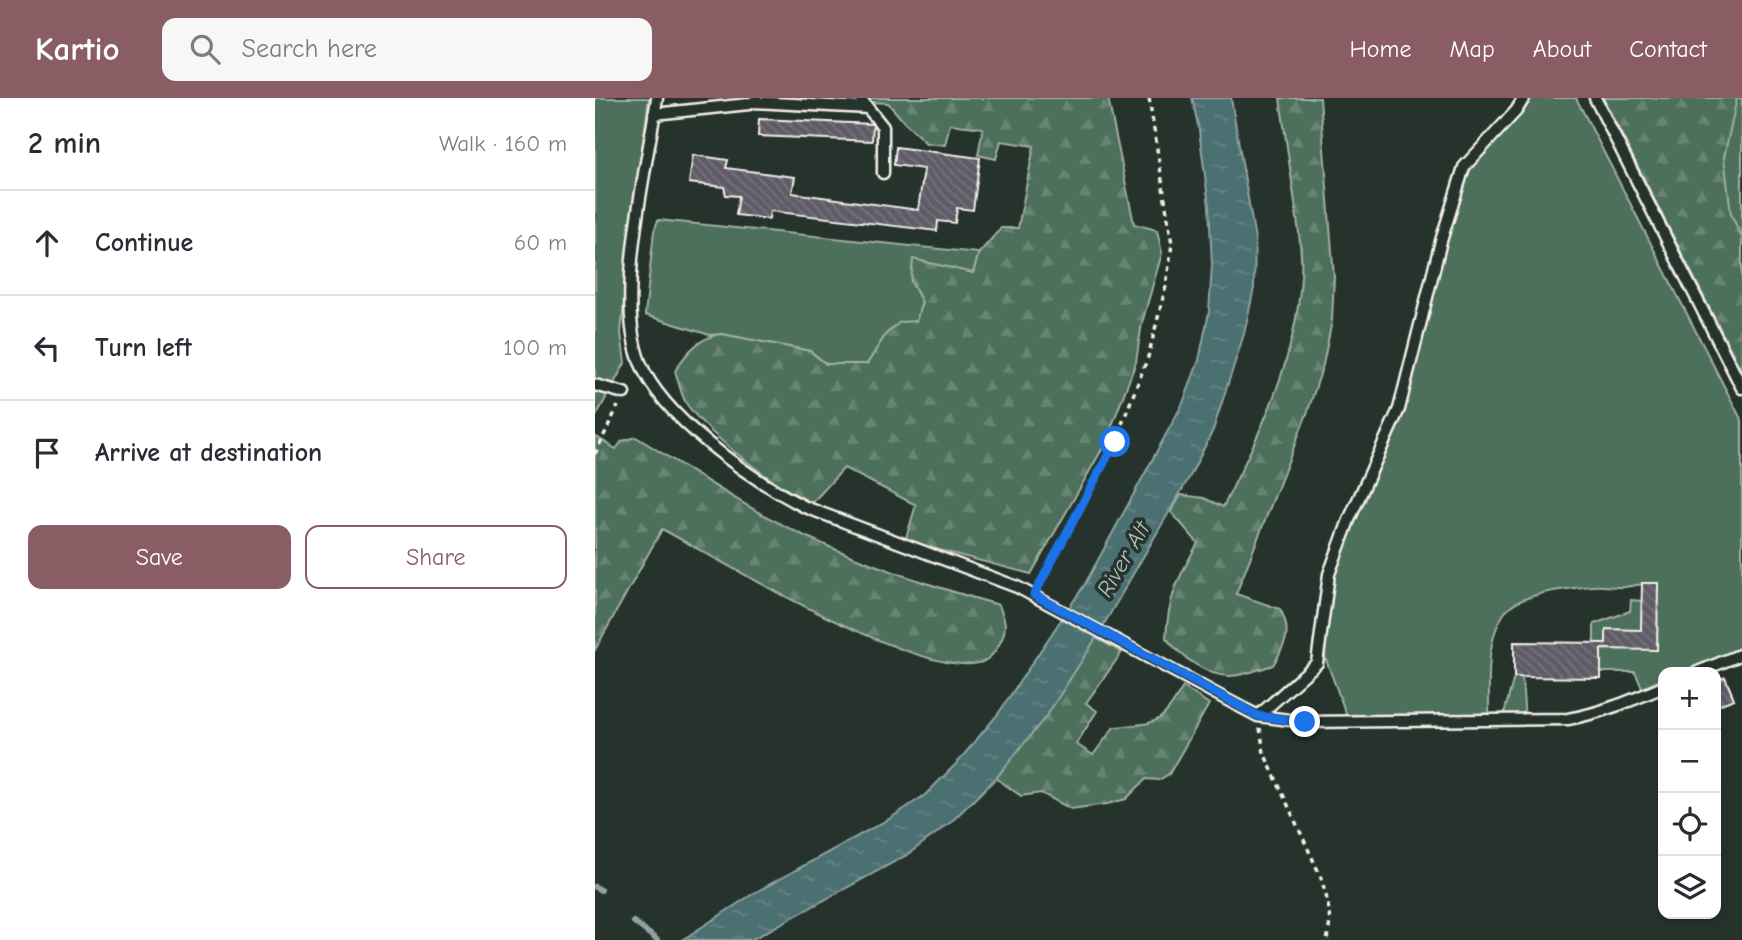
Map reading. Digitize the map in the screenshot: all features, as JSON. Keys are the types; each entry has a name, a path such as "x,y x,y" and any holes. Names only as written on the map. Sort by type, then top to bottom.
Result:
{"lane":[{"path":"657,98 638,213 631,303 632,331 639,360 648,380 686,424 751,476 805,508 1017,587 1258,716 1305,722 1568,719 1591,715 1658,689"},
{"path":"860,98 883,127 883,173"},
{"path":"1258,716 1317,663 1329,575 1349,520 1399,409 1441,241 1464,167 1516,111 1524,98"},
{"path":"1595,98 1742,388"},
{"path":"655,114 759,100 868,108"},
{"path":"595,385 624,393"},
{"path":"1710,667 1742,654"}],"path":[{"path":"1037,597 1115,442 1147,357 1166,286 1172,244 1149,98"},
{"path":"1258,716 1264,753 1320,875 1326,894 1330,916 1327,940"}],"green space":[{"path":"595,98 649,98 621,333 625,363 595,418"},
{"path":"806,98 1108,98 1134,224 1157,230 1162,253 1142,323 1136,362 1105,444 1031,574 905,541 916,505 844,468 812,503 797,496 728,447 699,419 684,398 675,371 694,347 714,335 722,334 810,351 826,364 867,364 886,334 900,322 916,321 922,302 911,281 913,259 973,273 979,253 1001,228 1018,228 1034,146 1001,141 996,159 978,155 983,128 950,124 945,145 926,143 888,103"},
{"path":"1280,98 1320,98 1334,277 1332,321 1323,365 1308,411 1236,594 1280,609 1286,625 1286,638 1273,665 1230,676 1212,673 1194,664 1166,638 1175,588 1198,543 1171,512 1181,495 1204,498 1223,507 1263,424 1292,338 1298,308 1301,259"},
{"path":"1524,98 1576,98 1742,421 1742,648 1707,667 1658,667 1658,681 1642,688 1635,672 1601,672 1601,649 1657,649 1657,583 1557,590 1520,601 1503,615 1490,652 1489,721 1349,722 1325,657 1329,574 1399,409 1464,167"},
{"path":"1603,98 1737,98 1724,157 1731,214 1742,238 1742,372"},
{"path":"1737,98 1742,98 1742,237 1730,210 1724,168 1726,143"},
{"path":"658,220 979,253 973,273 911,281 922,302 916,322 886,335 867,364 826,364 810,351 722,334 710,335 645,315 654,231"},
{"path":"595,436 616,449 622,441 636,437 741,502 807,537 901,575 999,605 1005,625 999,646 984,661 957,664 919,655 823,615 662,529 595,650"},
{"path":"1631,600 1642,601 1641,630 1607,630 1606,643 1594,643 1594,624 1630,611"},
{"path":"1096,638 1122,652 1086,703 1097,711 1076,744 1093,755 1114,727 1149,723 1163,716 1183,687 1209,704 1169,774 1159,780 1146,779 1126,799 1071,809 1041,793 1021,796 996,778 1047,715"},
{"path":"1514,677 1522,677 1525,721 1502,721"}],"water":[{"name":"River Alt","path":"1192,98 1231,98 1255,239 1254,288 1244,334 1213,430 1190,476 1096,638 1047,715 996,778 950,823 907,855 751,940 682,940 754,893 889,819 925,795 957,763 998,714 1085,584 1183,403 1199,360 1209,312 1212,265 1209,206"}],"building":[{"path":"759,119 873,124 872,141 758,136"},
{"path":"896,147 980,158 973,210 957,208 955,223 938,221 937,231 770,211 769,219 736,215 739,196 726,195 724,187 689,183 693,155 728,160 726,168 795,177 792,193 918,210 924,169 894,165"},
{"path":"1642,583 1658,583 1657,650 1601,649 1601,678 1514,677 1514,642 1606,643 1606,629 1641,630"},
{"path":"1725,677 1734,699 1721,704 1721,679"}],"waterway":[{"path":"595,887 601,890"},
{"path":"634,922 657,940"}],"route":[{"path":"1115,442 1034,595 1258,716 1305,722"}]}
